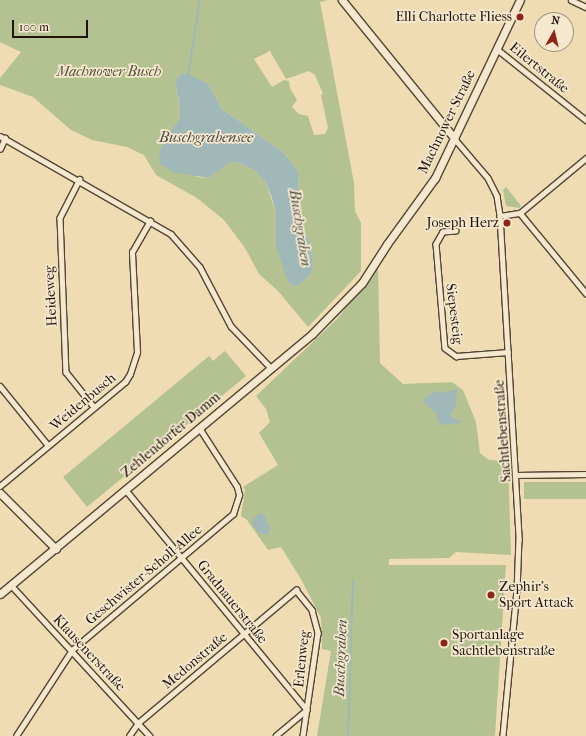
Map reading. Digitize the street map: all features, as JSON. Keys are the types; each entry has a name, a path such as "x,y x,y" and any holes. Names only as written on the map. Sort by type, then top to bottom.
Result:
{"main road":[{"path":"345,0 454,138"},
{"name":"Machnower Straße","path":"361,280 435,178 520,0"},
{"name":"Zehlendorfer Damm","path":"0,594 56,549 125,489 322,325 361,280"},
{"path":"0,493 56,549"}],"street":[{"path":"571,0 586,7"},
{"name":"Eilertstraße","path":"496,49 586,120"},
{"path":"0,150 2,137 80,179 171,234 200,267 231,326 271,368"},
{"name":"Sachtlebenstraße","path":"454,138 488,178 497,196 500,216 517,475 519,539 517,590 503,736"},
{"path":"500,216 520,214 586,158"},
{"name":"Heideweg","path":"80,179 60,218 66,372 94,407"},
{"path":"520,214 586,293"},
{"name":"Weidenbusch","path":"0,486 125,382 134,366 137,352 132,252 150,220"},
{"name":"Siepesteig","path":"456,231 443,232 436,243 445,348 456,356 508,352"},
{"path":"0,386 48,445"},
{"name":"Geschwister-Scholl-Allee","path":"16,736 72,650 233,514 239,495 199,428"},
{"path":"517,475 586,474"},
{"name":"Gradnauerstraße","path":"125,489 307,710"},
{"name":"Klausenerstraße","path":"11,585 150,736"},
{"name":"Medonstraße","path":"129,736 138,722 296,590"},
{"name":"Erlenweg","path":"296,590 312,610 318,633 303,736"},
{"path":"276,736 307,710"}],"green space":[{"name":"Machnower Busch","path":"0,0 328,0 320,2 354,183 355,211 361,223 361,271 308,327 278,291 259,274 245,248 224,220 197,198 156,175 144,155 127,147 92,140 71,130 33,97 0,85 0,78 21,52 0,42","holes":["270,51 286,79 309,71 315,75 323,94 321,95 328,128 325,134 314,135 308,116 299,114 292,107 297,100 290,88 289,81 284,80 272,87 254,59","208,84 222,109 283,152 299,172 297,214 310,242 313,264 311,274 301,284 298,283 276,224 276,213 266,183 254,170 237,162 227,163 209,178 197,177 172,133 180,118 180,106 176,86"]},
{"path":"506,187 521,206 520,208 506,206 503,190"},
{"path":"378,267 380,363 403,384 452,382 463,390 476,422 480,453 489,460 508,461 511,555 456,552 449,558 389,559 389,565 506,565 495,736 317,736 331,651 322,649 321,618 301,579 281,547 268,550 247,520 241,516 245,490 243,487 278,465 259,433 270,422 266,409 256,396 337,319"},
{"path":"225,351 246,376 87,507 63,477 209,356 213,361"},
{"path":"524,482 586,482 586,499 524,499"}],"water":[{"name":"Buschgrabensee","path":"182,73 193,76 208,84 222,109 283,152 299,172 297,214 310,242 313,264 311,274 301,284 293,286 288,282 276,246 276,213 272,198 266,183 254,170 237,162 228,163 209,178 173,172 160,164 159,151 180,118 180,106 176,86 177,78"},
{"path":"457,389 456,405 451,414 453,418 461,421 461,423 440,425 436,413 422,401 434,391 441,393"},
{"path":"260,513 263,514 271,528 267,535 259,533 252,525 253,519"}],"waterway":[{"name":"Buschgraben","path":"188,75 200,0"},
{"name":"Buschgraben","path":"348,736 353,580"}],"place":[{"name":"Elli Charlotte Fliess","path":"520,17"},
{"name":"Joseph Herz","path":"507,223"},
{"name":"Zephir's Sport Attack","path":"491,595"},
{"name":"Sportanlage Sachtlebenstraße","path":"444,643"}]}
